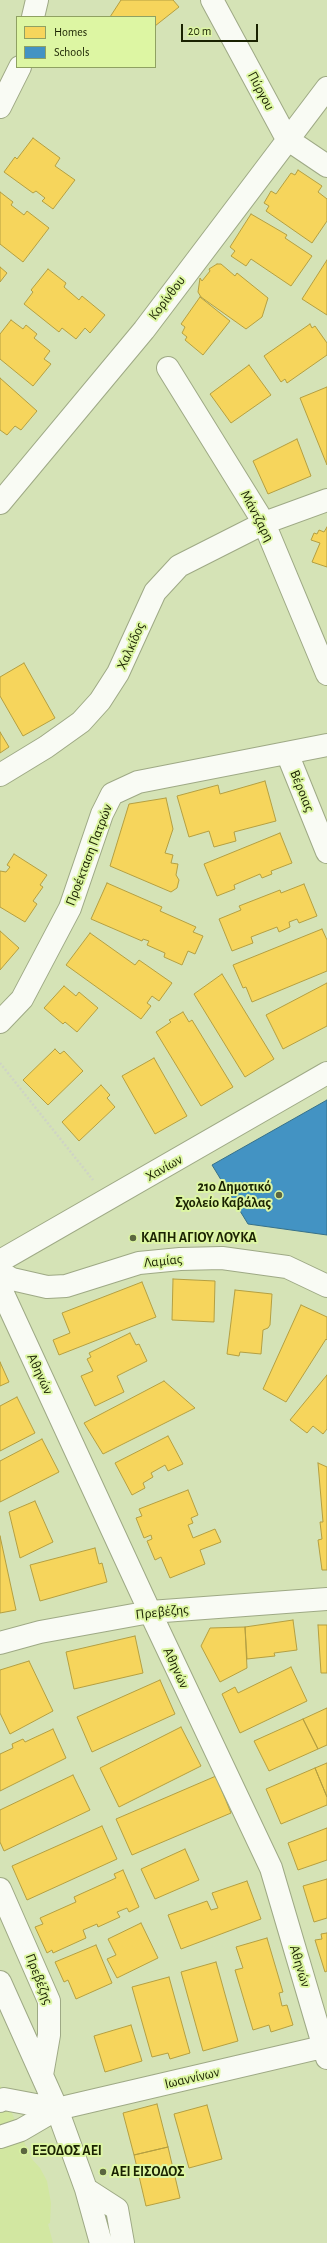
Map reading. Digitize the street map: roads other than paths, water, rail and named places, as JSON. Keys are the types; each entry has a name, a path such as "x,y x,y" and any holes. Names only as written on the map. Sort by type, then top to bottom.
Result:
{"street":[{"path":"33,16 37,0"},
{"name":"Πύργου","path":"212,0 287,139 327,166"},
{"path":"0,107 20,68"},
{"name":"Κορίνθου","path":"0,503 144,330 327,88"},
{"name":"Μάντζαρη","path":"168,368 264,524 327,674"},
{"name":"Χαλκίδος","path":"0,775 46,747 81,722 100,702 118,673 156,592 179,566 264,524 327,500"},
{"name":"Προέκταση Πατρών","path":"0,1022 22,998 70,908 102,814 112,794 138,782 327,745"},
{"name":"Βέροιας","path":"287,753 327,852"},
{"name":"Χανίων","path":"0,1261 110,1200 327,1073"},
{"name":"Λαμίας","path":"0,1272 12,1279 47,1287 90,1280 139,1263 180,1259 222,1258 287,1267 327,1286"},
{"name":"Αθηνών","path":"0,1287 150,1612 271,1868 326,2050"},
{"name":"Πρεβέζης","path":"0,1642 40,1632 150,1612 327,1599"},
{"name":"Πρεβέζης","path":"0,1889 49,2001 49,2030 42,2075"},
{"path":"0,1982 57,2109 86,2188 101,2243"},
{"name":"Ιωαννίνων","path":"57,2109 326,2050"},
{"path":"0,2101 4,2099 57,2109"},
{"path":"0,2137 21,2130 57,2109"},
{"path":"86,2188 117,2209 123,2243"}],"place":[{"name":"21ο Δημοτικό Σχολείο Καβάλας","path":"279,1195"},
{"name":"ΚΑΠΗ ΑΓΙΟΥ ΛΟΥΚΑ","path":"133,1238"},
{"name":"ΕΞΟΔΟΣ ΑΕΙ","path":"24,2151"},
{"name":"ΑΕΙ ΕΙΣΟΔΟΣ","path":"103,2172"}]}
